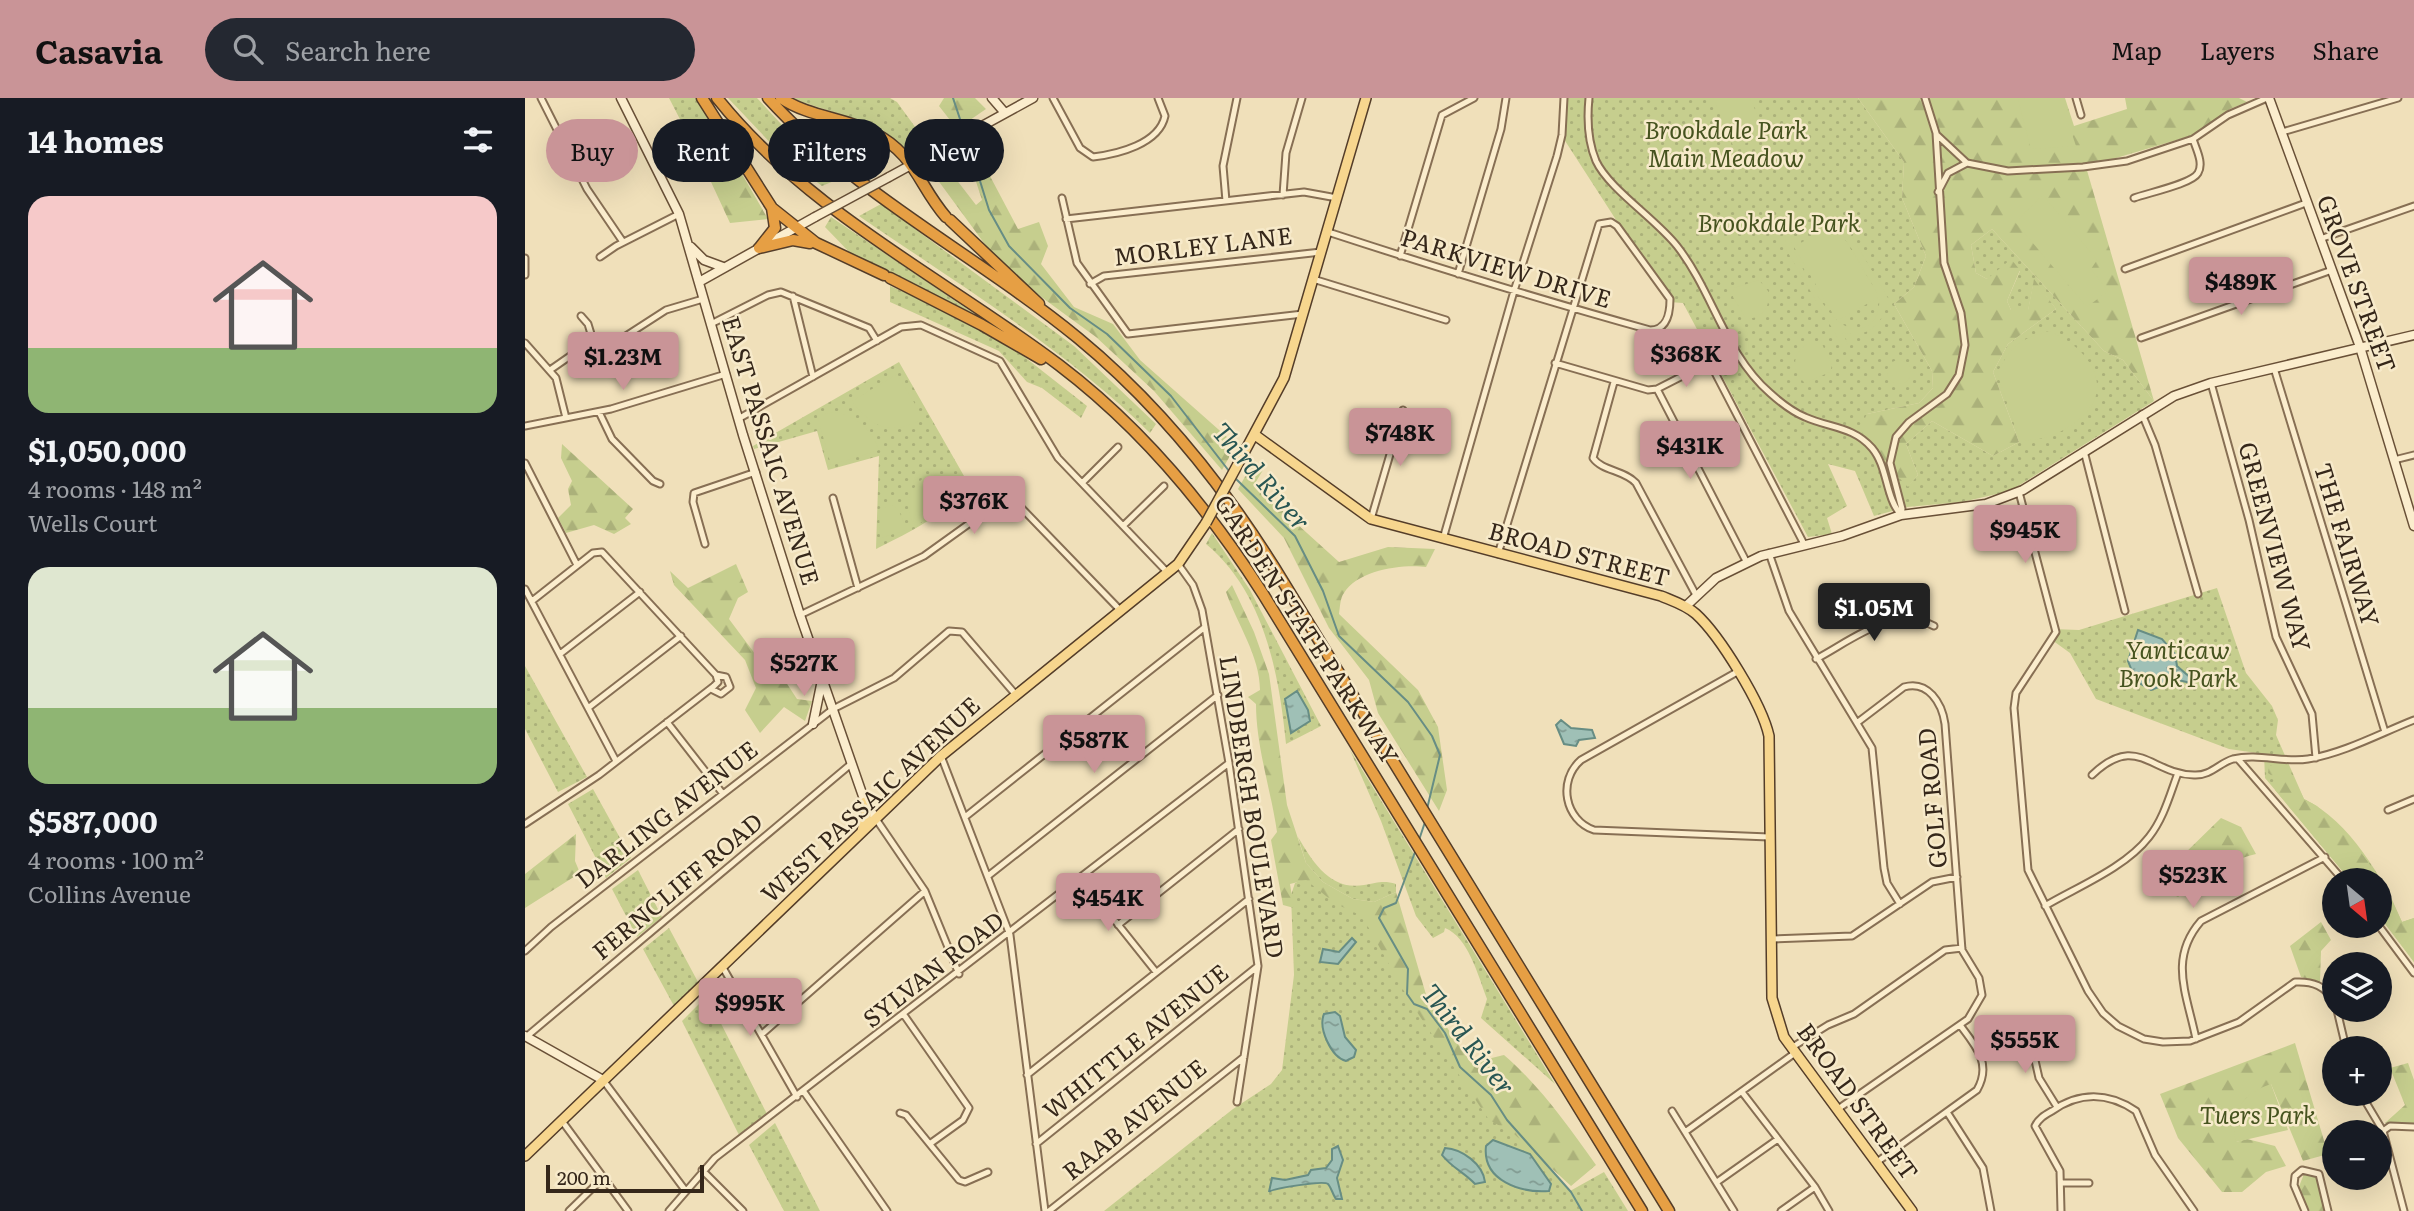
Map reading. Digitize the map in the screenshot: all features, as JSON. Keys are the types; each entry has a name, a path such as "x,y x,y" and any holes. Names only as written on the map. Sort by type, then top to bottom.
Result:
{"highway":[{"path":"702,98 772,208 795,228 823,247 887,276 982,325 1089,389"},
{"name":"GARDEN STATE PARKWAY","path":"717,98 776,162 826,204 1027,342 1089,389 1147,443 1220,530 1642,1211"},
{"name":"GARDEN STATE PARKWAY","path":"768,98 802,132 851,172 1076,337 1147,401 1218,485 1254,536 1669,1211"},
{"path":"781,98 804,111 874,133 904,156"},
{"path":"925,182 948,219 1076,337"},
{"path":"759,248 775,228 772,208"},
{"path":"759,248 793,240 823,247"}],"main road":[{"name":"EAST PASSAIC AVENUE","path":"621,98 679,214 738,419 800,615 865,802 876,819"},
{"path":"992,98 1005,113"},
{"path":"994,119 1033,98"},
{"path":"1255,435 1284,378 1366,98"},
{"name":"GROVE STREET","path":"2268,98 2283,132 2306,203 2360,347 2414,526"},
{"path":"699,282 904,168"},
{"path":"686,239 696,255 723,267"},
{"path":"1686,606 1716,578 1746,561 1769,553 1842,536 1901,515 1986,504 2019,492 2164,401 2211,383 2414,335"},
{"name":"BROAD STREET","path":"1255,435 1349,506 1371,519 1661,596 1686,606 1713,632 1761,714 1769,736 1772,998 1776,1019 1793,1051 1912,1211"},
{"name":"WEST PASSAIC AVENUE","path":"525,1156 941,756 1178,564 1206,523 1255,435"},
{"path":"813,724 823,680"},
{"path":"861,833 866,816 865,802"},
{"path":"526,1037 603,1080"}],"street":[{"path":"541,98 587,189 623,242"},
{"path":"1053,98 1080,148 1093,157 1135,145 1158,133 1165,116 1158,98"},
{"path":"1226,201 1223,166 1237,98"},
{"path":"1283,195 1286,153 1302,98"},
{"path":"1400,256 1445,112 1474,98"},
{"path":"1458,274 1501,129 1506,98"},
{"path":"1443,539 1514,291 1557,156 1562,135 1564,98"},
{"path":"1589,98 1588,127 1596,160 1611,181 1678,247 1695,272 1735,349 1756,381 1805,417 1847,429 1871,447 1887,474 1896,510 1901,515"},
{"path":"1901,515 1902,509 1889,463 1896,437 1909,422 1947,394 1959,374 1965,345 1961,313 1944,263 1937,194 1936,133 1925,98"},
{"path":"2076,98 2081,115"},
{"path":"1936,133 1966,163 2008,171 2083,167 2127,161 2193,139 2228,115 2268,98"},
{"path":"2283,132 2398,98"},
{"path":"2134,198 2190,180 2199,173 2201,162 2193,139"},
{"path":"1937,194 1948,173 1966,163"},
{"path":"1066,219 1314,192 1337,198"},
{"path":"1062,198 1077,263 1128,334 1303,314"},
{"path":"2125,269 2306,203"},
{"path":"2320,239 2414,206"},
{"path":"600,257 623,242 679,214"},
{"name":"PARKVIEW DRIVE","path":"1328,232 1458,274 1572,308 1650,330 1663,326 1669,314 1670,299 1618,227 1611,222 1599,224 1572,308"},
{"name":"MORLEY LANE","path":"1090,284 1104,276 1321,252"},
{"path":"525,258 525,275"},
{"path":"2141,338 2332,270"},
{"path":"1313,279 1446,320"},
{"path":"711,324 776,292 793,296 869,328 877,341"},
{"path":"793,296 813,377"},
{"path":"550,370 573,354 618,341 666,310 703,299"},
{"path":"1498,554 1572,308"},
{"path":"581,316 588,324 596,347"},
{"path":"738,419 901,327 921,325 1000,361 1058,458 1168,573"},
{"path":"525,343 557,378 566,418"},
{"path":"1555,363 1614,382 1657,389 1711,365 1804,544"},
{"name":"THE FAIRWAY","path":"2274,368 2385,732"},
{"path":"525,426 599,412 726,374"},
{"path":"1614,382 1593,458 1600,466 1621,472 1636,483 1696,595"},
{"name":"GREENVIEW WAY","path":"2211,383 2251,527 2276,637 2312,714 2316,758"},
{"path":"1657,389 1746,561"},
{"path":"1371,519 1403,410"},
{"path":"599,412 612,439 653,481 660,484"},
{"path":"2142,414 2155,445 2198,594"},
{"path":"1082,483 1118,447"},
{"path":"2084,451 2125,611"},
{"path":"2394,460 2414,455"},
{"path":"525,463 577,565"},
{"path":"705,544 693,502 694,493 755,472"},
{"path":"1123,526 1164,486"},
{"path":"2019,492 2056,632 2016,694 2014,708 2028,870 2092,998 2110,1020 2135,1035 2172,1043 2196,1039 2239,1022 2295,982 2322,987"},
{"path":"800,615 925,556 1009,495 1121,611"},
{"path":"833,498 858,588"},
{"path":"525,824 616,761 717,682 716,675 602,552 597,552 577,565 532,601"},
{"path":"1769,553 1783,600 1872,748 1884,868 1887,883 1900,904"},
{"name":"LINDBERGH BOULEVARD","path":"1178,564 1198,597 1205,627 1229,763 1258,966 1257,989 1237,1102"},
{"path":"525,589 616,761"},
{"path":"560,654 640,592"},
{"path":"1817,659 1897,619 1917,618 1934,626"},
{"path":"965,817 1205,627"},
{"name":"DARLING AVENUE","path":"525,951 551,927 813,724 833,709 894,678 943,634 954,629 963,632 1016,695"},
{"path":"588,708 681,636"},
{"path":"1737,672 1581,760 1569,779 1568,804 1575,819 1594,830 1769,837"},
{"path":"711,689 721,694 730,687 726,677 716,675"},
{"name":"GOLF ROAD","path":"1858,722 1907,686 1921,686 1936,699 1945,724 1962,948 1982,986 1980,1002 1961,1025"},
{"path":"988,876 1217,695"},
{"path":"2092,775 2107,761 2128,755 2143,756 2178,772 2201,775 2238,759 2316,758 2414,720"},
{"path":"667,722 723,794"},
{"path":"941,756 1010,934 1035,1144 1047,1211"},
{"path":"2238,759 2334,868"},
{"name":"SYLVAN ROAD","path":"669,1211 702,1170 1229,763"},
{"name":"FERNCLIFF ROAD","path":"526,1037 851,764"},
{"path":"2045,906 2120,861 2148,839 2161,818 2178,772"},
{"path":"2388,810 2414,799"},
{"path":"876,819 925,891 959,974"},
{"path":"1118,925 1239,829"},
{"path":"2196,1039 2182,973 2182,952 2187,937 2201,921 2325,857"},
{"path":"1771,939 1852,936 1932,883 1957,877"},
{"path":"1081,878 1156,972"},
{"path":"762,1034 925,891"},
{"path":"1027,1075 1249,899"},
{"path":"2388,938 2414,973"},
{"path":"1685,1132 1742,1092 1828,1025 1854,1014 1945,950 1962,948"},
{"path":"722,966 797,1097"},
{"name":"WHITTLE AVENUE","path":"1035,1144 1258,966"},
{"path":"904,1015 969,1108 963,1120 931,1143"},
{"path":"2019,1024 2029,1034 2039,1078 2057,1107"},
{"path":"1838,1110 1961,1025 1983,1058 1982,1077 1977,1090 1877,1162"},
{"name":"RAAB AVENUE","path":"1047,1211 1244,1057"},
{"path":"603,1080 685,1190"},
{"path":"804,1092 887,1211"},
{"path":"1742,1092 1815,1187 1829,1211"},
{"path":"2061,1211 2063,1183 2059,1166 2035,1128 2038,1120 2057,1107 2084,1095 2128,1106 2140,1117 2155,1155 2194,1211"},
{"path":"1672,1111 1734,1211"},
{"path":"1947,1112 1983,1168 1991,1211"},
{"path":"899,1114 906,1115 959,1180 969,1181 988,1172"},
{"path":"562,1121 628,1211"},
{"path":"2392,1126 2414,1127"},
{"path":"1717,1182 1778,1139"},
{"path":"2392,1165 2404,1211"},
{"path":"702,1170 743,1211"},
{"path":"2305,1211 2294,1185 2295,1175 2302,1170 2319,1174 2328,1211"},
{"path":"569,1211 604,1177"},
{"path":"2063,1183 2089,1183"},
{"path":"1781,1211 1815,1187"}],"green space":[{"path":"669,98 697,98 710,119 680,119"},
{"path":"728,98 757,98 776,119 768,119 768,140 754,125 754,119 748,119"},
{"path":"790,98 890,98 897,102 909,119 904,119 904,148 890,137 890,119 854,119"},
{"path":"944,98 975,98 986,109 972,119 949,119 939,106"},
{"name":"Brookdale Park","path":"1563,98 1858,98 1904,162 1902,198 1926,256 1914,287 1894,304 1932,371 1933,388 1919,403 1867,414 1908,486 1918,475 1906,444 1932,421 1993,456 2019,442 1993,372 2008,344 2056,309 2034,281 2028,311 2011,310 2007,301 2020,271 1987,279 1976,273 1971,245 1992,229 2104,351 2123,360 2154,401 2010,491 1962,502 1907,507 1874,516 1855,471 1828,464 1847,506 1827,518 1832,534 1808,537 1683,303 1669,302 1560,133"},
{"path":"1713,98 1750,98 1766,135 1734,148"},
{"path":"1858,98 2065,98 2074,126 2127,109 2125,98 2239,98 2247,102 2230,109 2200,133 2086,167 2154,401 2123,360 2104,351 1992,229 1971,245 1976,273 1987,279 2011,259 2020,270 2007,301 2011,310 2028,310 2034,279 2056,309 2008,344 1993,372 2019,442 1993,456 1932,421 1906,444 1918,475 1908,487 1857,434 1867,414 1919,403 1933,388 1932,371 1894,304 1914,287 1926,256 1902,198 1904,162"},
{"path":"2060,98 2076,146 2031,149 2018,100"},
{"path":"1720,149 1728,152 1731,160 1728,168 1720,171 1712,168 1709,160 1712,152"},
{"path":"711,182 747,182 768,219 730,223"},
{"path":"939,182 958,182 976,205 982,200 976,182 993,182 1018,229 1039,222 1048,246 1041,264 1074,307 1113,324 1140,360 1236,445 1222,470 1154,391 1096,337 1003,269"},
{"path":"2043,195 2097,260 2091,269 2108,291 2087,307 2015,222"},
{"path":"1831,201 1895,310 1890,313 1886,307 1880,321 1864,333 1842,332 1848,344 1843,347 1787,251 1785,241 1786,232 1795,217 1810,209 1829,210 1827,204","holes":["1812,213 1827,215 1836,222 1879,296 1835,223 1794,247 1835,318 1813,288 1793,250 1791,238 1794,227 1801,218","1879,297 1877,313 1867,326 1855,329 1838,320"]},
{"path":"881,204 1074,346 1156,424 1150,433 1118,403 1047,346 859,216"},
{"path":"831,217 976,315 854,257 825,227"},
{"path":"1759,280 1768,291 1767,307 1761,314 1746,319 1733,297 1734,288"},
{"path":"890,286 939,307 1022,355 1087,406 1081,418 1042,388 1027,382 999,351 890,302"},
{"path":"2049,331 2064,339 2088,360 2095,373 2095,399 2087,413 2066,429 2041,439 2020,440 1997,373 2017,345"},
{"path":"1812,342 1821,342 1832,365 1830,372 1805,383 1797,372 1795,360 1801,349"},
{"path":"1899,360 1907,364 1911,372 1907,380 1899,384 1891,380 1887,372 1891,364"},
{"path":"899,362 968,483 939,513 876,549 879,456 828,470 817,431 754,449 753,446"},
{"path":"897,374 924,419 902,427 883,427 875,424 852,401"},
{"path":"837,412 863,425 879,450 831,465 817,415"},
{"path":"562,444 633,509 625,518 631,524 614,534 594,525 566,533 558,518 571,505 568,489 572,481 561,458"},
{"path":"1254,461 1263,470 1254,485 1339,562 1388,547 1435,549 1426,567 1381,570 1359,579 1343,595 1339,614 1418,690 1438,727 1447,790 1439,811 1378,713 1369,680 1329,628 1284,538 1238,489"},
{"path":"928,474 947,503 915,527 909,511 909,498 916,485"},
{"path":"893,505 899,511 907,530 880,538 879,509"},
{"path":"1212,533 1250,590 1321,726 1286,744 1279,690 1265,635 1242,586 1226,563 1206,544"},
{"path":"736,564 748,592 738,598 729,619 761,662 776,667 797,699 812,701 805,721 784,707 760,733 745,710 756,688 745,660 674,585 670,571 688,588"},
{"path":"1232,585 1254,632 1269,674 1287,805 1306,863 1323,882 1353,899 1374,902 1396,892 1427,998 1471,1063 1504,1055 1542,1094 1596,1165 1571,1186 1513,1133 1489,1120 1409,1000 1362,916 1336,904 1306,880 1290,884 1294,908 1283,905 1271,840 1277,832 1261,752 1256,704 1248,697 1260,690 1259,677 1252,652 1226,592"},
{"name":"Yanticaw Brook Park","path":"2217,588 2246,673 2272,706 2278,720 2276,735 2304,799 2336,821 2373,868 2340,868 2265,778 2264,754 2229,749 2096,699 2070,653 2052,640 2053,629 2079,630"},
{"path":"525,666 587,777 558,792 525,729"},
{"path":"1350,750 1555,1084 1481,1018 1487,999 1471,958 1460,940 1445,928 1444,932 1433,938 1416,916 1381,821"},
{"path":"2285,761 2304,799 2317,806 2353,842 2372,868 2340,868 2275,790 2278,780 2268,773 2269,766"},
{"path":"593,789 631,858 606,878 568,804"},
{"path":"2221,818 2241,827 2256,854 2215,871 2178,897 2158,887 2179,859"},
{"path":"576,834 575,861 580,873 525,908 525,874"},
{"path":"1298,837 1317,865 1332,879 1352,886 1380,882 1396,884 1396,892 1374,902 1353,899 1323,882 1306,863"},
{"path":"638,870 662,917 637,937 612,889"},
{"path":"1307,878 1364,906 1507,1120 1570,1191 1604,1172 1628,1211 1104,1211 1233,1109 1271,1084 1282,1070 1294,975 1291,895 1295,883"},
{"path":"2392,900 2402,922 2414,918 2414,962 2392,933"},
{"name":"Yanticaw Brook Park","path":"2392,901 2402,922 2414,918 2414,962 2392,933"},
{"path":"2321,922 2322,938 2331,940 2321,951 2320,982 2301,977 2290,946"},
{"path":"669,928 698,982 674,1006 643,949"},
{"path":"707,996 767,1114 739,1135 682,1021"},
{"name":"Tuers Park","path":"2295,1043 2322,1134 2322,1156 2303,1161 2271,1084 2236,1142 2247,1139 2275,1146 2286,1166 2266,1172 2242,1192 2222,1192 2178,1138 2160,1094"},
{"path":"2408,1063 2414,1080 2414,1124 2392,1123 2392,1120 2388,1120 2405,1105 2392,1067"},
{"path":"2271,1084 2288,1130 2236,1142 2234,1122 2240,1105 2253,1093"},
{"path":"775,1123 820,1211 784,1211 749,1145"},
{"path":"2304,1174 2316,1175 2324,1211 2310,1211 2298,1189"}],"water":[{"path":"2138,630 2162,639 2175,654 2177,666 2192,679 2191,683 2178,680 2151,690 2136,681 2128,661"},
{"path":"1297,691 1308,710 1310,721 1291,733 1285,699"},
{"path":"1561,720 1571,728 1592,730 1595,738 1579,740 1576,746 1564,744 1556,725"},
{"path":"1352,938 1356,942 1338,964 1320,962 1323,949 1339,952"},
{"path":"1335,1012 1340,1016 1345,1037 1356,1050 1354,1057 1346,1061 1335,1054 1324,1034 1324,1014"},
{"path":"1493,1140 1530,1154 1551,1184 1549,1191 1516,1187 1497,1176 1486,1158 1486,1146"},
{"path":"1338,1146 1343,1160 1337,1178 1342,1199 1336,1199 1329,1185 1324,1183 1297,1185 1269,1192 1272,1178 1285,1180 1308,1175 1311,1170 1326,1168 1332,1160 1332,1149"},
{"path":"1445,1148 1458,1151 1471,1159 1480,1169 1485,1182 1475,1184 1450,1163 1442,1155"}],"waterway":[{"name":"Third River","path":"953,98 960,119"},
{"name":"Third River","path":"980,182 989,210 1009,246 1070,308 1107,334 1171,396 1229,471"},
{"name":"Third River","path":"1235,478 1295,536 1323,591 1339,636 1408,702 1432,736 1440,755 1427,809"},
{"name":"Third River","path":"1419,840 1425,822"},
{"name":"Third River","path":"1415,852 1396,903 1384,908 1379,918 1408,969 1407,994 1414,1004 1427,1009 1445,1033 1460,1067 1491,1095 1507,1120 1571,1192 1582,1211"}],"park label":[{"name":"Brookdale Park Main Meadow","path":"1726,145"}]}
